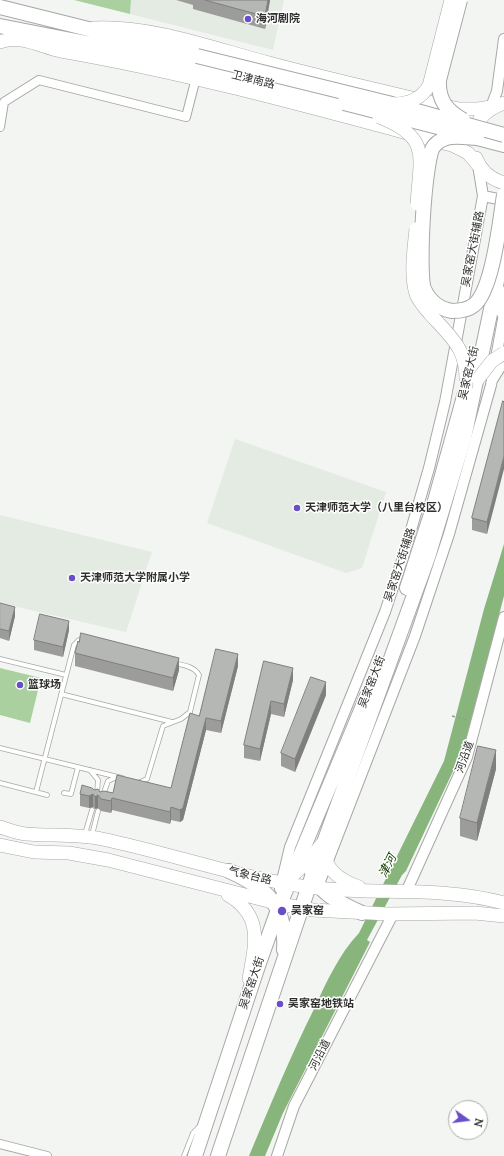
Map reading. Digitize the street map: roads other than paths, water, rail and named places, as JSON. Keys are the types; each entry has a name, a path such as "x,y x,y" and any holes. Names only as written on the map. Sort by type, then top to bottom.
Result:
{"highway":[{"path":"460,0 446,50 438,90 443,104 452,114 479,133"},
{"name":"卫津南路","path":"0,7 87,28 196,67 388,104 479,133 504,145"},
{"name":"卫津南路","path":"6,27 152,56 344,103 479,133 504,135"},
{"path":"479,133 448,138 437,143 430,152 427,168 423,216 423,280 428,296 434,302 446,310 459,311 476,304 494,275"},
{"name":"吴家窑大街","path":"195,1156 287,881 334,775 365,714 428,557 464,438 478,379 494,275 504,195"},
{"name":"吴家窑大街","path":"218,1156 301,908 316,885 329,829 437,493 466,388 494,275 504,247"},
{"path":"494,275 498,297 504,313"},
{"path":"334,775 328,806 311,858 316,885 342,903 362,913"},
{"path":"229,871 245,878 259,888 278,906 284,939 282,963"}],"main road":[{"path":"388,104 412,102 420,97 429,86 451,0"},
{"path":"0,37 6,27 29,41"},
{"path":"87,28 106,27 170,37 296,70 459,109 478,109 504,103"},
{"path":"0,42 15,39 29,41 49,48 114,60 196,67 452,145 468,153 485,173 495,181 504,183"},
{"path":"344,103 402,126 416,144 420,160 414,285 421,304 451,337 461,352 466,366 466,388"},
{"path":"478,165 472,142 474,130 479,120 491,107"},
{"path":"478,379 492,361 504,352"},
{"name":"气象台路","path":"0,827 28,834 88,837 229,871 287,881 366,890 471,895 504,903"},
{"path":"329,829 324,852 328,864 340,878 366,890"},
{"path":"217,889 259,888 287,881 311,858 320,846 329,829"},
{"name":"气象台路","path":"0,845 34,852 69,853 108,860 278,906 362,913 475,913 504,916"},
{"path":"217,889 241,903 247,910 254,925 253,950 246,1001"}],"street":[{"path":"491,107 502,74 504,39"},
{"path":"0,127 4,102 38,80 186,117 196,67"},
{"name":"吴家窑大街辅路","path":"287,881 290,846 385,612 404,554 429,468 445,402 483,196 478,165"},
{"path":"483,196 504,200"},
{"path":"316,885 328,864 433,582 467,474 491,385 504,313"},
{"path":"491,385 504,363"},
{"name":"河沿道","path":"403,891 467,757 504,617"},
{"name":"河沿道","path":"276,1156 294,1106 391,914"},
{"path":"0,1144 47,1156"}],"lane":[{"path":"36,792 75,642 82,640 89,642"},
{"path":"0,659 66,675"},
{"path":"134,780 142,782 147,779 160,731 163,726 186,716 190,712 199,675 190,667 168,662"},
{"path":"61,694 172,722"},
{"path":"0,748 126,779"},
{"path":"64,793 71,794 78,767"},
{"path":"90,770 98,780 95,799"},
{"path":"101,801 108,781 118,777"},
{"path":"0,783 46,795"},
{"path":"88,837 92,810"},
{"path":"88,837 98,811"},
{"path":"184,1156 193,1133 207,1119"}],"place":[{"name":"海河剧院","path":"248,19"},
{"name":"天津师范大学（八里台校区）","path":"297,508"},
{"name":"天津师范大学附属小学","path":"72,578"},
{"name":"篮球场","path":"20,685"},
{"name":"吴家窑","path":"282,911"},
{"name":"吴家窑地铁站","path":"280,1004"}],"water label":[{"name":"津河","path":"388,866"}]}
